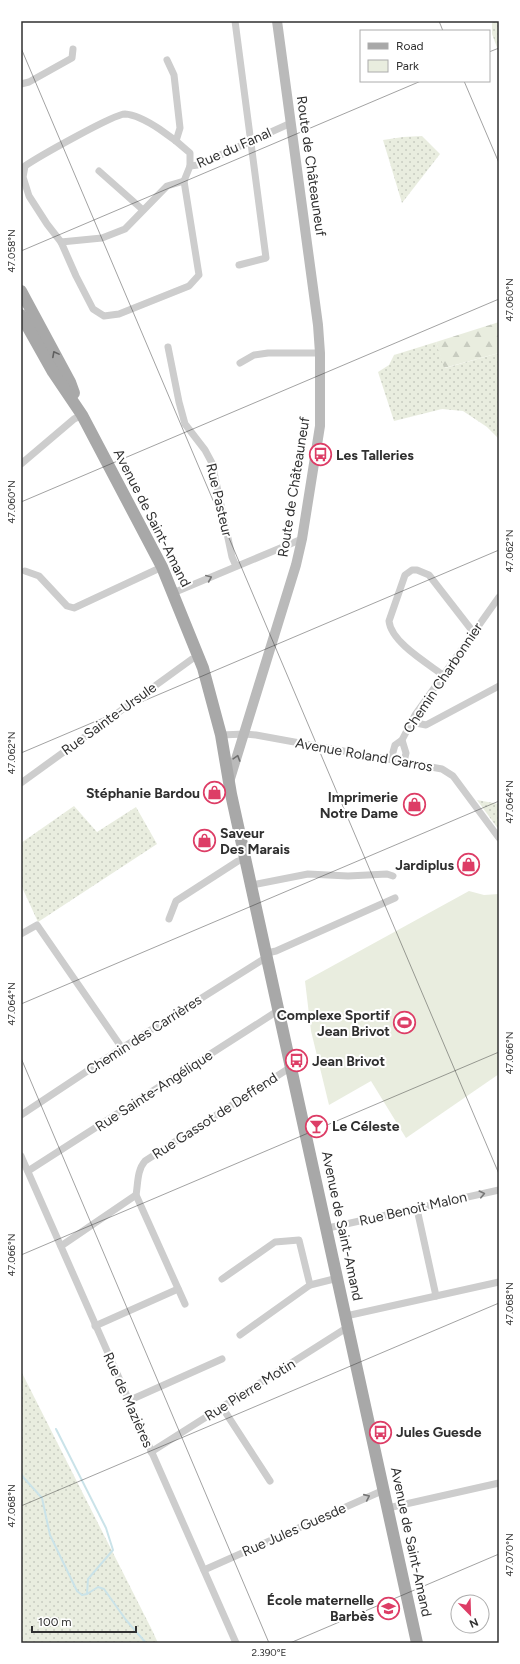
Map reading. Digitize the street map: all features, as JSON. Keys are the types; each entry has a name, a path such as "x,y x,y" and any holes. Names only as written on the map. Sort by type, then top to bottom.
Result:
{"main road":[{"name":"Route de Châteauneuf","path":"229,782 296,565 302,539 320,426 320,353 315,297 277,21"},
{"name":"Avenue de Saint-Amand","path":"21,291 70,382 82,415"},
{"name":"Avenue de Saint-Amand","path":"21,315 53,372 82,415 162,567 199,656 209,688 221,735 245,859 252,885 290,1067 328,1228 417,1643"}],"street":[{"path":"235,21 266,258 239,265"},
{"path":"21,84 29,82 72,58 72,49"},
{"path":"167,60 174,75 180,128 176,141"},
{"path":"184,181 199,275 189,286 119,314 104,316 93,309 61,242 47,224 29,196 23,177 23,165 109,119 124,114 138,117 176,141 190,153 190,166"},
{"name":"Rue du Fanal","path":"61,242 102,238 125,229 167,186 184,181 190,166 198,165 251,142 291,122"},
{"path":"100,171 143,210"},
{"name":"Rue Pasteur","path":"168,347 185,424 205,450 212,463 232,557 236,566"},
{"path":"240,363 254,355 268,353 320,353"},
{"path":"21,464 74,419 82,415"},
{"path":"173,593 302,539"},
{"path":"26,571 39,576 67,606 74,608 162,567"},
{"path":"443,675 398,640 390,627 389,621 405,575 412,570 417,570 428,575 474,633"},
{"name":"Chemin Charbonnier","path":"391,759 395,745 402,740 411,722 499,597"},
{"name":"Rue Sainte-Ursule","path":"21,783 192,659 199,656"},
{"path":"411,722 426,725 499,686"},
{"name":"Avenue Roland Garros","path":"221,735 245,734 391,759 436,768 448,772 453,776 499,838"},
{"name":"Chemin Charbonnier","path":"402,740 406,753 404,762"},
{"path":"169,919 176,901 238,861 245,859"},
{"path":"252,885 308,874 348,876 387,874 393,876"},
{"name":"Chemin des Carrières","path":"21,1115 267,955 395,898"},
{"path":"21,934 38,925 122,1048"},
{"name":"Rue Sainte-Angélique","path":"28,1171 279,1010"},
{"name":"Rue Gassot de Deffend","path":"136,1195 141,1165 145,1161 290,1067"},
{"name":"Rue de Mazières","path":"21,1156 128,1402 236,1643"},
{"name":"Rue Benoit Malon","path":"328,1228 499,1190"},
{"path":"61,1246 136,1195 185,1304"},
{"path":"417,1209 436,1296"},
{"path":"222,1278 275,1242 299,1240 310,1285"},
{"path":"240,1334 310,1285 338,1278"},
{"name":"Rue Pierre Motin","path":"151,1452 222,1407 347,1322 436,1296 499,1282"},
{"path":"95,1326 178,1289"},
{"path":"128,1402 222,1359"},
{"path":"222,1407 270,1481"},
{"path":"388,1508 499,1483"},
{"name":"Rue Jules Guesde","path":"204,1570 384,1490"}],"green space":[{"path":"492,21 499,21 499,53 492,34"},
{"path":"422,136 440,154 402,203 383,140"},
{"path":"499,322 499,353 444,368 436,342"},
{"path":"436,342 445,368 499,353 499,439 487,427 463,411 442,409 394,421 378,372 389,365 394,355"},
{"path":"477,800 499,804 499,830"},
{"path":"74,806 97,832 136,807 157,844 38,922 21,885 21,843"},
{"name":"Complexe Sportif Jean Brivot","path":"469,891 484,895 499,894 499,1074 406,1138 371,1081 329,1105 311,1031 305,981"},
{"path":"21,1371 152,1630 158,1643 21,1643"}],"waterway":[{"path":"56,1429 106,1528 113,1550 88,1579 87,1594"},
{"path":"21,1473 42,1498 50,1535 77,1591 82,1595 87,1594 98,1587 104,1589 126,1620 146,1643"}],"place":[{"name":"Les Talleries","path":"321,455"},
{"name":"Stéphanie Bardou","path":"215,793"},
{"name":"Imprimerie Notre Dame","path":"414,805"},
{"name":"Saveur Des Marais","path":"205,841"},
{"name":"Jardiplus","path":"469,865"},
{"name":"Complexe Sportif Jean Brivot","path":"405,1023"},
{"name":"Jean Brivot","path":"296,1061"},
{"name":"Le Céleste","path":"316,1126"},
{"name":"Jules Guesde","path":"380,1432"},
{"name":"École maternelle Barbès","path":"389,1608"}]}
